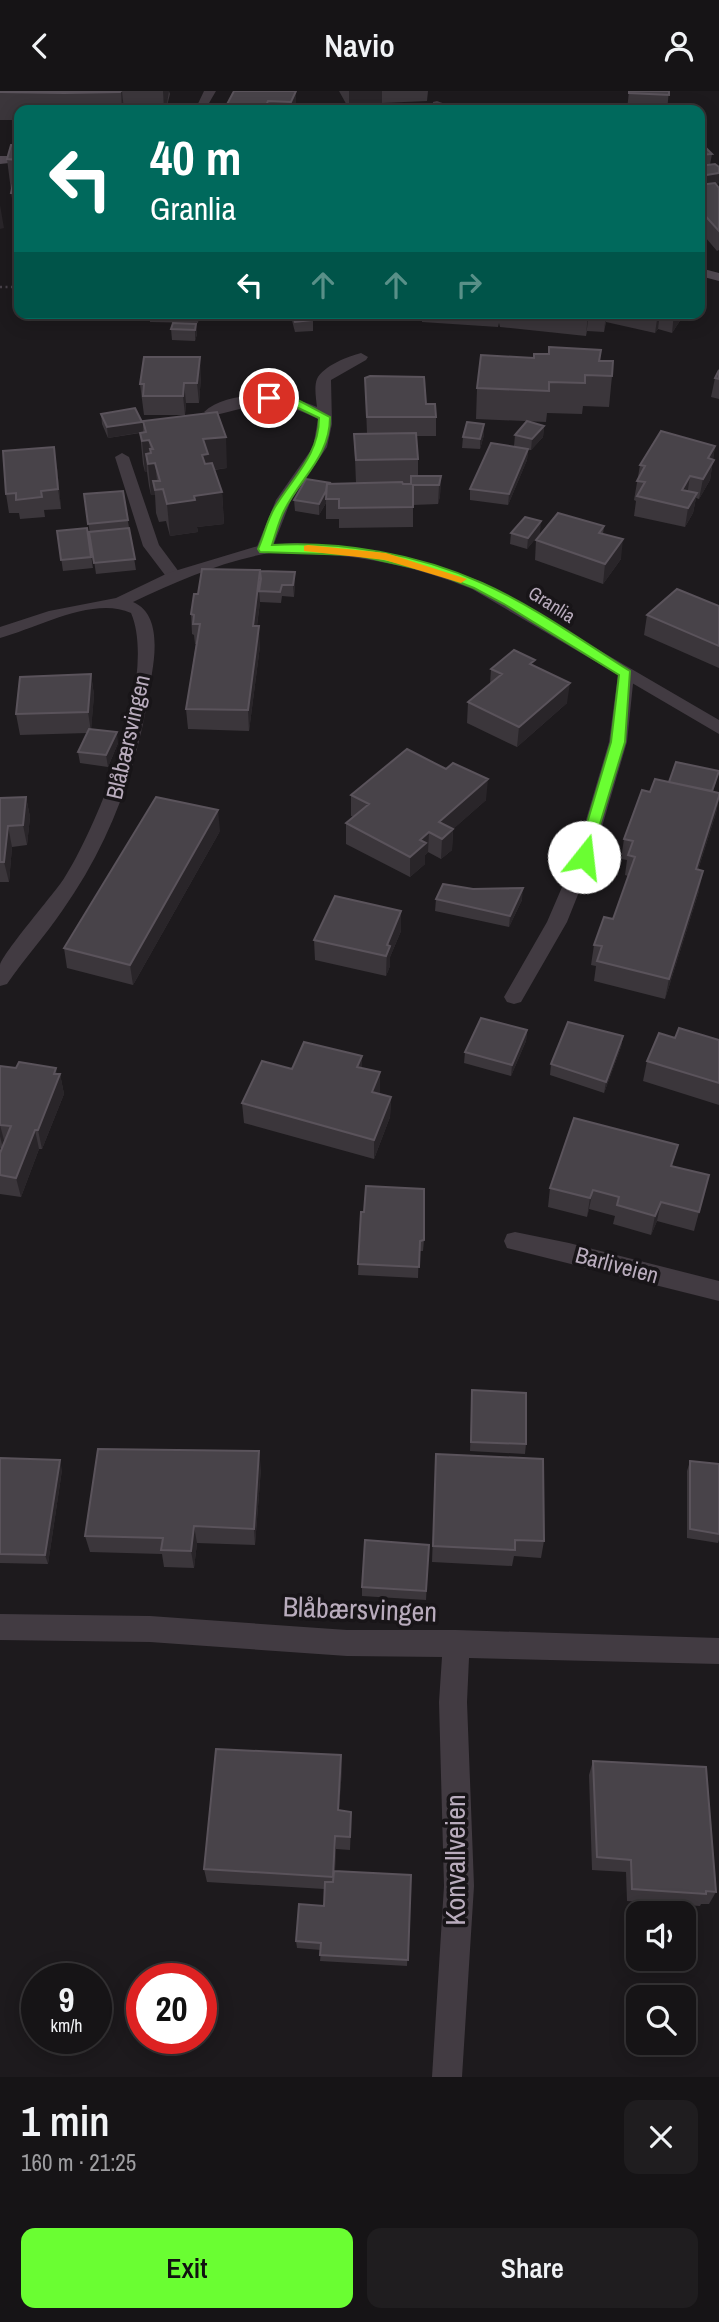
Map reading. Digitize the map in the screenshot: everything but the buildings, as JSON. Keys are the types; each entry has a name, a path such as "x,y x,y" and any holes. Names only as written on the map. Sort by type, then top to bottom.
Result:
{"street":[{"path":"264,549 288,493 306,473 325,434 322,401 324,379 335,369 361,357"},
{"path":"211,412 236,402 269,398 292,401 324,417"},
{"path":"122,457 151,546 174,576"},
{"name":"Granlia","path":"0,633 67,611 120,602 174,576 264,549 356,551 436,569 478,586 719,729"},
{"name":"Blåbærsvingen","path":"0,979 54,908 87,857 106,822 123,779 148,648 146,626 138,610 120,602"},
{"path":"514,997 557,922 584,857 618,742 626,674"},
{"name":"Barliveien","path":"515,1241 569,1252 719,1291"},
{"name":"Blåbærsvingen","path":"0,1627 150,1629 347,1643 670,1647 719,1651"},
{"name":"Konvallveien","path":"447,2077 459,1886 453,1702 456,1643"}],"slow traffic":[{"path":"308,548 386,556 436,569 461,579"}],"route":[{"path":"269,398 292,401 324,417 325,434 306,473 288,493 279,509 264,549 356,551 436,569 508,602 626,674 618,742 584,857"}]}
